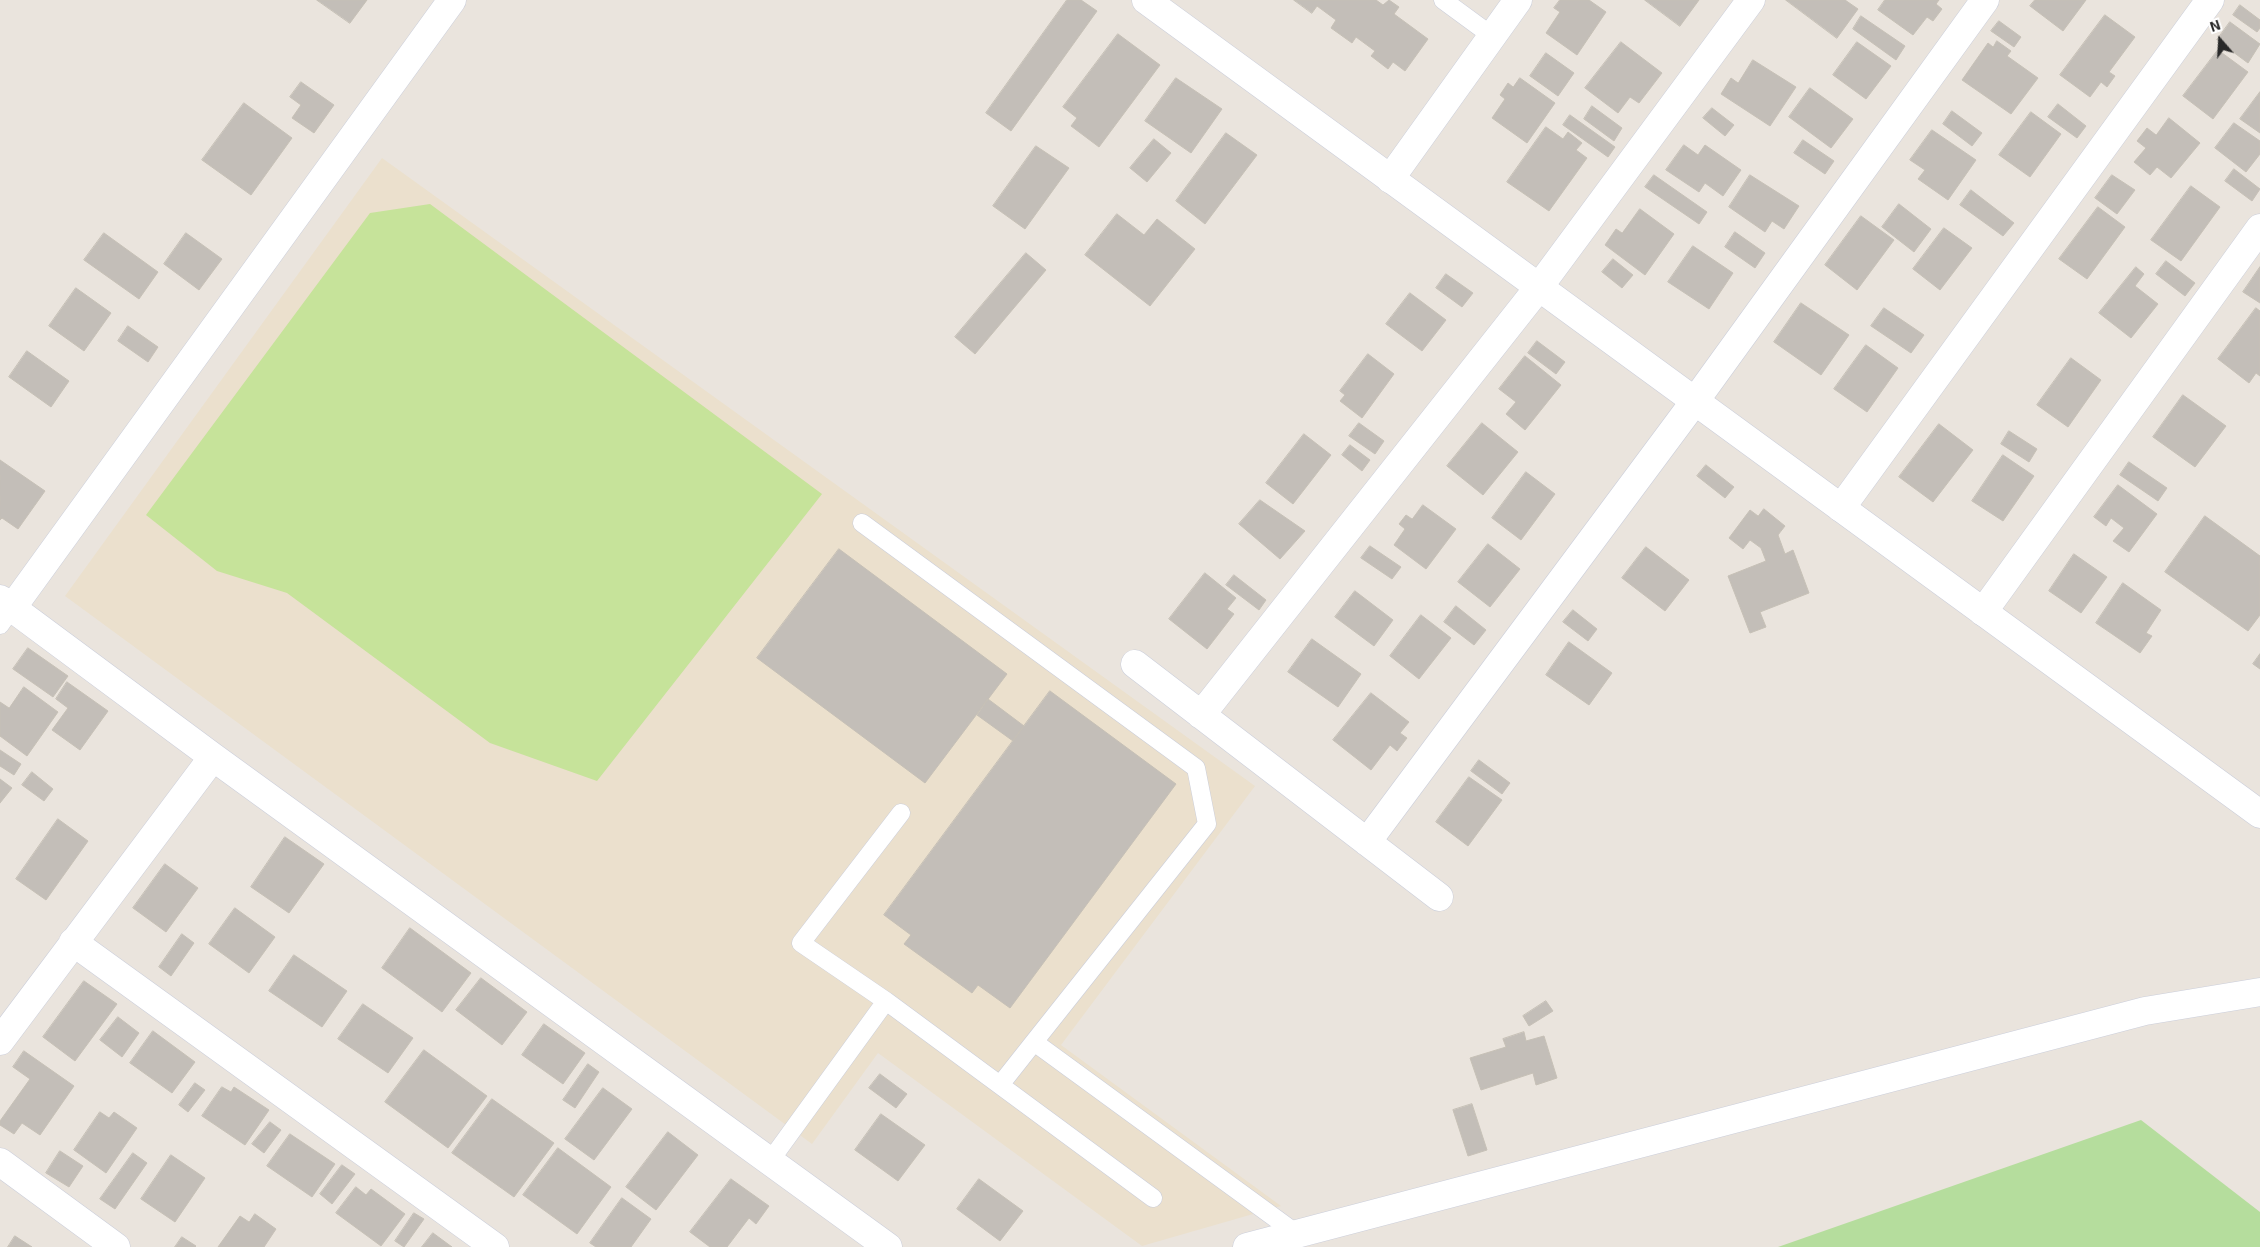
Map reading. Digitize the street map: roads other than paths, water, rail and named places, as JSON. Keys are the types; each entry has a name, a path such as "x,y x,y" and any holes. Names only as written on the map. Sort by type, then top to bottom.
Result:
{"street":[{"path":"452,0 4,611 213,756 888,1247"},
{"path":"1146,0 2260,814"},
{"path":"1390,178 1518,0"},
{"path":"1201,715 1539,286 1751,0"},
{"path":"1367,842 1695,401 1985,0"},
{"path":"1841,508 2210,0"},
{"path":"1983,612 2260,228"},
{"path":"1135,664 1439,897"},
{"path":"0,1041 213,756"},
{"path":"73,942 495,1247"},
{"path":"1247,1247 2145,1011 2260,992"},
{"path":"0,1162 116,1247"}],"lane":[{"path":"1443,0 1492,36"},
{"path":"862,523 1196,768 1207,824 1000,1085"},
{"path":"900,813 801,943 886,1001 1153,1198"},
{"path":"770,1161 886,1001"},
{"path":"1034,1042 1297,1234"}]}
